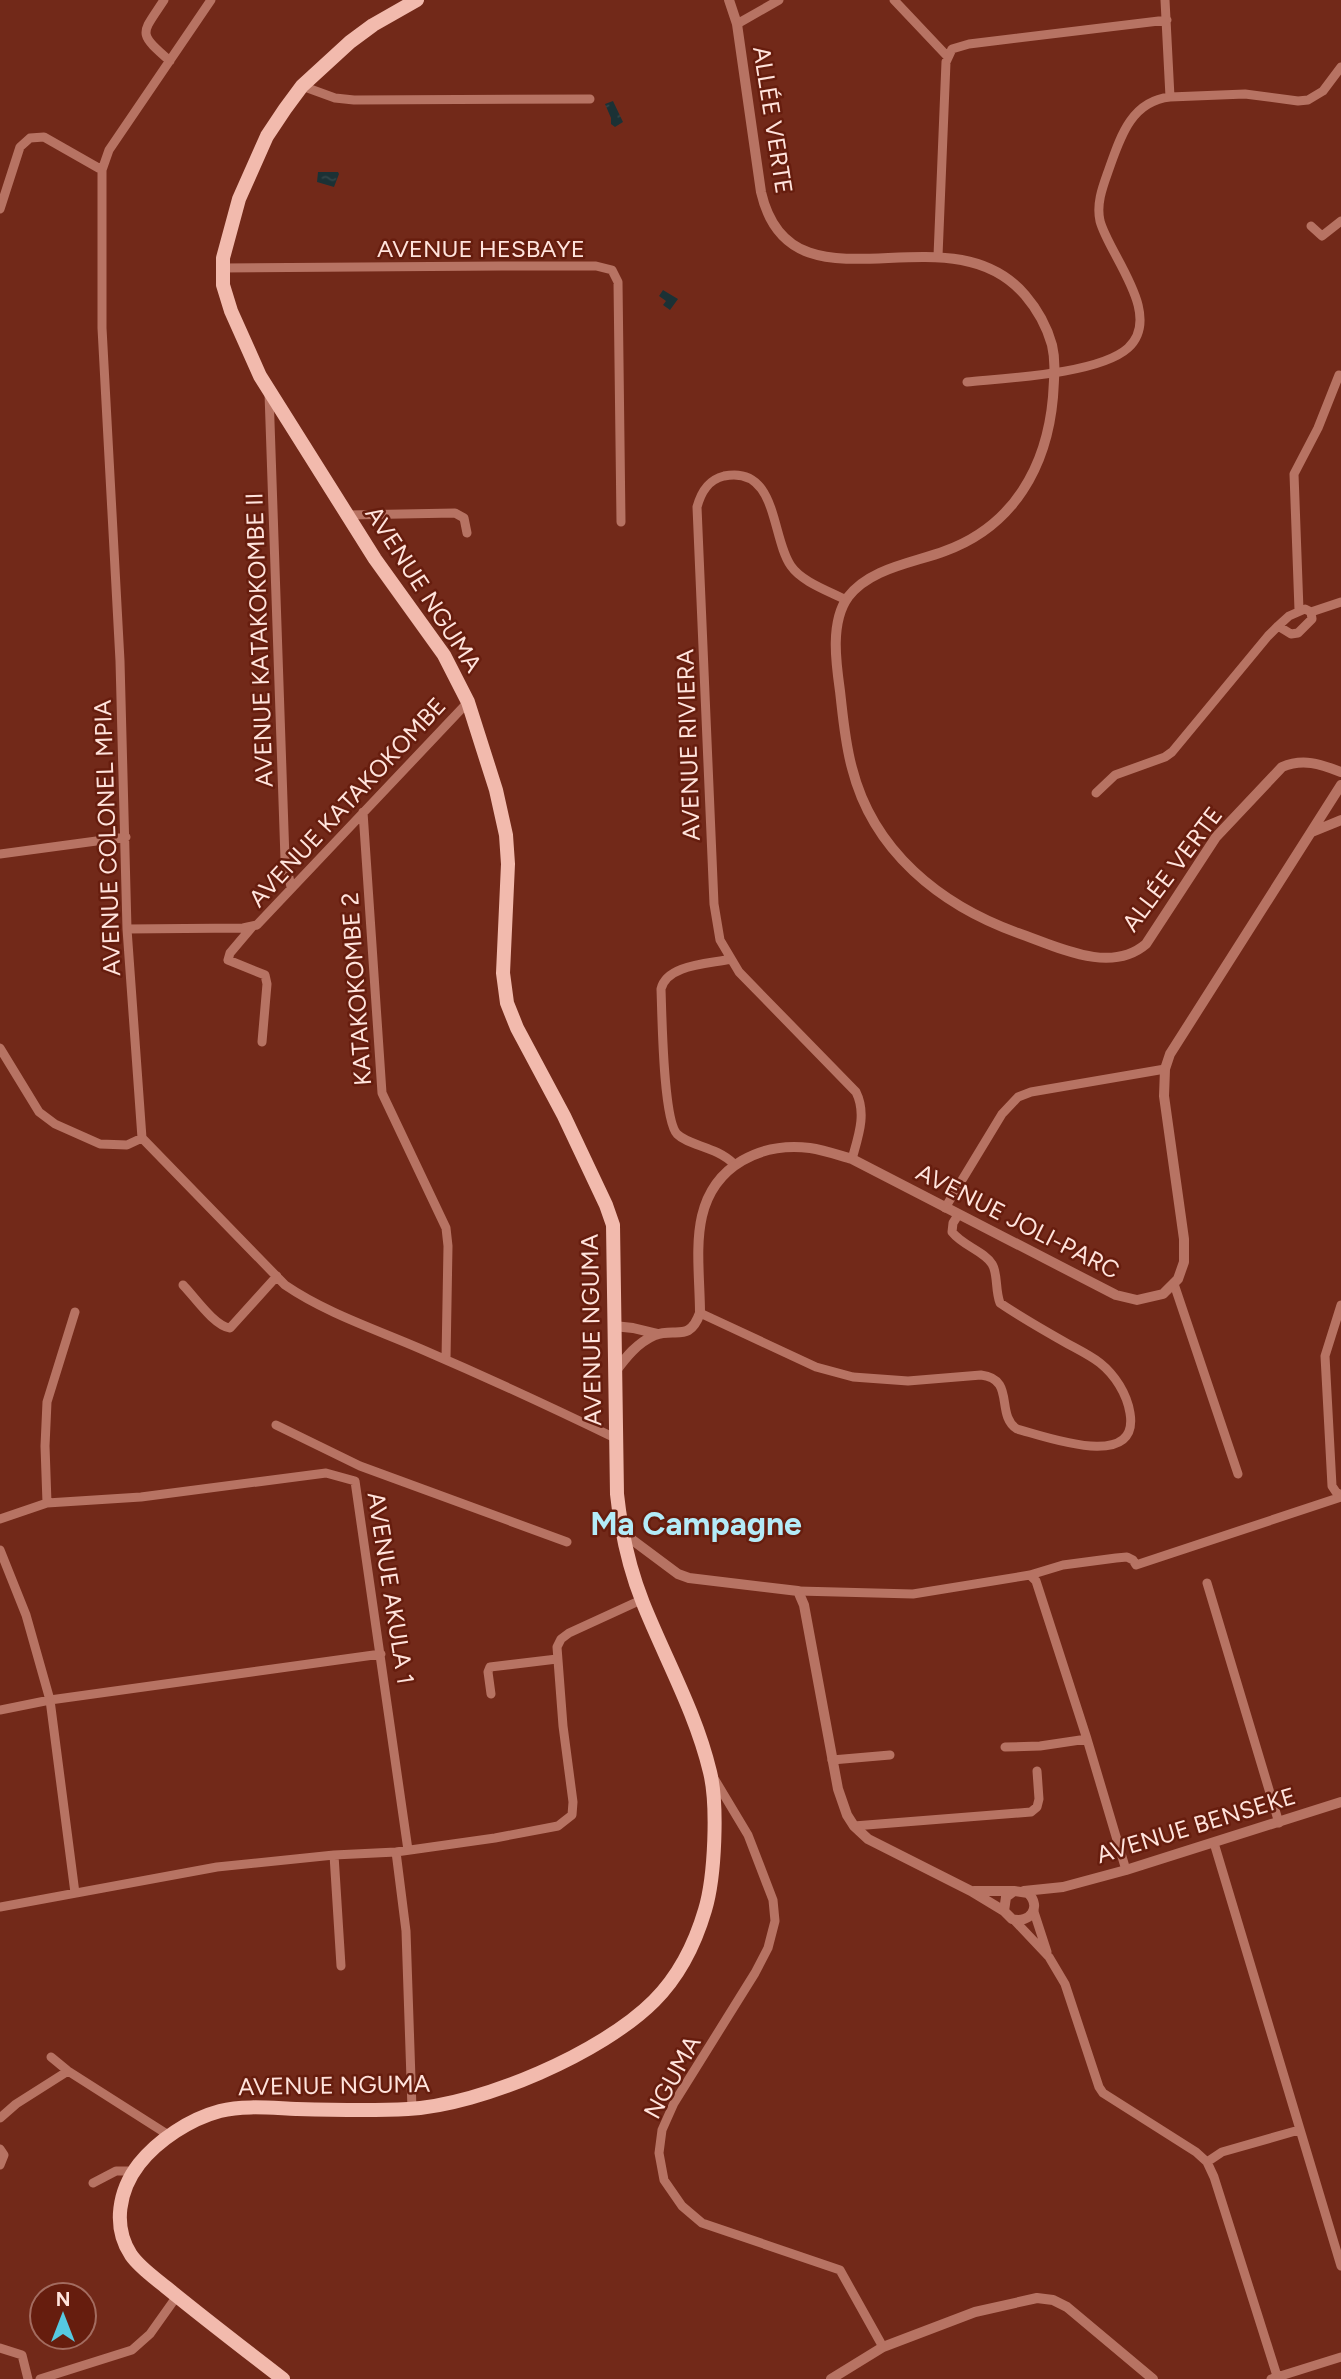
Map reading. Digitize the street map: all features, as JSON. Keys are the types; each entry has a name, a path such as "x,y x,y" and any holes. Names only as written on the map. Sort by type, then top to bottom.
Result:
{"main road":[{"name":"AVENUE NGUMA","path":"283,2379 132,2257 123,2239 120,2224 122,2196 134,2171 146,2155 194,2121 218,2111 238,2108 411,2109 463,2101 505,2088 569,2057 632,2022 678,1973 689,1953 710,1889 713,1864 710,1773 693,1721 641,1600 623,1533 617,1494 614,1235 611,1216 507,1003 503,974 508,864 506,835 496,790 467,702 444,655 375,559 269,391 231,311 223,285 222,268 230,225 267,136 302,86 361,33 417,0"}],"street":[{"path":"163,0 145,29 145,35 170,61"},
{"name":"AVENUE COLONEL MPIA","path":"142,1138 127,929 120,661 102,328 102,170 109,150 211,0"},
{"name":"ALLÉE VERTE","path":"729,0 737,24 761,192 769,216 781,236 801,250 836,259 938,256 980,264 1017,286 1032,303 1052,346 1055,372 1052,413 1041,456 1028,484 1008,510 982,531 948,550 860,583 846,600 836,644 851,765 862,800 874,824 908,867 955,905 988,922 1043,942 1098,957 1122,957 1138,950 1153,935 1216,837 1282,767 1295,761 1309,762 1341,772"},
{"path":"737,24 779,0"},
{"path":"894,0 947,56"},
{"path":"1165,0 1170,97"},
{"path":"938,256 947,56 952,50 969,44 1167,20"},
{"path":"967,382 1055,372 1095,364 1130,346 1135,338 1138,304 1103,229 1099,206 1120,138 1127,125 1147,104 1170,97 1245,94 1308,100 1323,91 1341,67"},
{"path":"302,86 335,98 354,100 590,99"},
{"path":"0,209 20,148 30,138 44,137 102,170"},
{"path":"1311,226 1322,236 1341,221"},
{"name":"AVENUE HESBAYE","path":"222,268 501,265 596,267 612,270 618,282 621,522"},
{"path":"1299,610 1294,474 1318,428 1339,375"},
{"name":"AVENUE KATAKOKOMBE II","path":"269,391 285,859 291,887"},
{"name":"AVENUE RIVIERA","path":"846,600 803,577 789,565 772,511 763,491 756,483 737,475 724,476 709,484 697,507 713,904 717,928 739,972 856,1092 862,1111 860,1131 852,1159"},
{"path":"348,515 455,513 464,518 467,533"},
{"path":"1096,793 1115,775 1172,752 1278,626 1299,610 1311,612 1341,602"},
{"path":"1278,626 1295,635 1312,619 1311,612"},
{"name":"AVENUE KATAKOKOMBE","path":"127,929 252,927 262,922 291,887 467,702"},
{"path":"1238,1474 1174,1284 1184,1262 1184,1239 1164,1096 1165,1069 1178,1040 1340,785"},
{"name":"KATAKOKOMBE 2","path":"363,812 382,1093 446,1228 446,1360"},
{"path":"1312,832 1341,820"},
{"path":"0,854 126,837"},
{"path":"252,927 230,953 228,960 265,975 267,984 262,1042"},
{"path":"614,1326 657,1334 685,1332 695,1323 700,1313 702,1218 718,1180 734,1164 716,1151 681,1137 672,1126 667,1093 661,989 668,977 678,971 731,959"},
{"path":"0,1048 39,1112 55,1124 100,1144 127,1145 142,1138 285,1285 318,1304 615,1438"},
{"path":"945,1208 1002,1114 1018,1097 1031,1092 1165,1069"},
{"name":"AVENUE JOLI-PARC","path":"734,1164 752,1155 786,1148 811,1148 852,1159 1116,1295 1129,1299 1147,1299 1163,1294 1174,1284"},
{"path":"700,1313 816,1367 853,1377 908,1381 987,1375 1001,1387 1009,1419 1017,1429 1080,1446 1108,1447 1116,1444 1129,1431 1130,1413 1118,1380 1099,1362 1000,1303 995,1290 994,1267 989,1260 959,1242 952,1232 958,1215"},
{"path":"183,1285 214,1319 225,1328 230,1328 277,1276"},
{"path":"623,1533 678,1574 689,1578 798,1591 913,1594 1116,1558 1133,1560 1136,1565 1339,1495 1332,1486 1325,1356 1341,1305"},
{"path":"47,1503 47,1402 75,1312"},
{"path":"615,1373 632,1351 657,1334"},
{"path":"276,1425 360,1466 567,1542"},
{"path":"355,1481 360,1466"},
{"name":"AVENUE AKULA 1","path":"0,1519 47,1503 141,1497 326,1473 355,1481 408,1850"},
{"path":"0,1550 26,1615 50,1700 75,1893"},
{"path":"1025,1575 1036,1581 1126,1870"},
{"path":"1207,1583 1279,1823"},
{"path":"798,1591 804,1605 842,1802 854,1826 876,1844 1004,1910 1049,1957"},
{"path":"0,1908 217,1867 334,1855 396,1852 558,1826 572,1815 573,1802 557,1647 561,1639 569,1633 641,1600"},
{"path":"0,1710 50,1700 381,1654"},
{"path":"491,1695 488,1672 490,1667 557,1659"},
{"path":"1005,1747 1040,1746 1087,1739"},
{"path":"832,1760 890,1755"},
{"path":"854,1826 1031,1812 1037,1807 1039,1799 1037,1771"},
{"name":"NGUMA","path":"710,1773 748,1835 773,1900 775,1921 768,1948 755,1973 674,2103 662,2130 659,2153 664,2180 682,2206 702,2223 841,2270 883,2347"},
{"name":"AVENUE BENSEKE","path":"1063,1887 1126,1870 1341,1802"},
{"path":"1214,1843 1341,2266"},
{"path":"396,1852 406,1931 411,2109"},
{"path":"334,1855 341,1966"},
{"path":"971,1891 1063,1887"},
{"path":"1015,1921 1030,1918 1035,1907 1063,1887"},
{"path":"1004,1910 1006,1897 1019,1891 1031,1895 1049,1957 1070,1996 1103,2093 1196,2152 1207,2162 1214,2177 1275,2378 1341,2357"},
{"path":"51,2057 68,2071 170,2136"},
{"path":"0,2118 9,2109 68,2071"},
{"path":"1207,2162 1222,2152 1299,2130"},
{"path":"0,2149 4,2155 0,2165"},
{"path":"93,2183 116,2171 134,2171"},
{"path":"40,2379 132,2350 150,2334 177,2296"},
{"path":"831,2379 883,2347 975,2312 1037,2298 1067,2307 1153,2379"},
{"path":"0,2348 22,2355 29,2379"}],"water":[{"path":"613,101 623,122 615,127 611,124 605,104"},
{"path":"318,172 338,172 334,187 317,182"},
{"path":"663,290 678,299 670,310 663,305 666,301 659,296"}],"district":[{"name":"Ma Campagne","path":"696,1524"}]}
